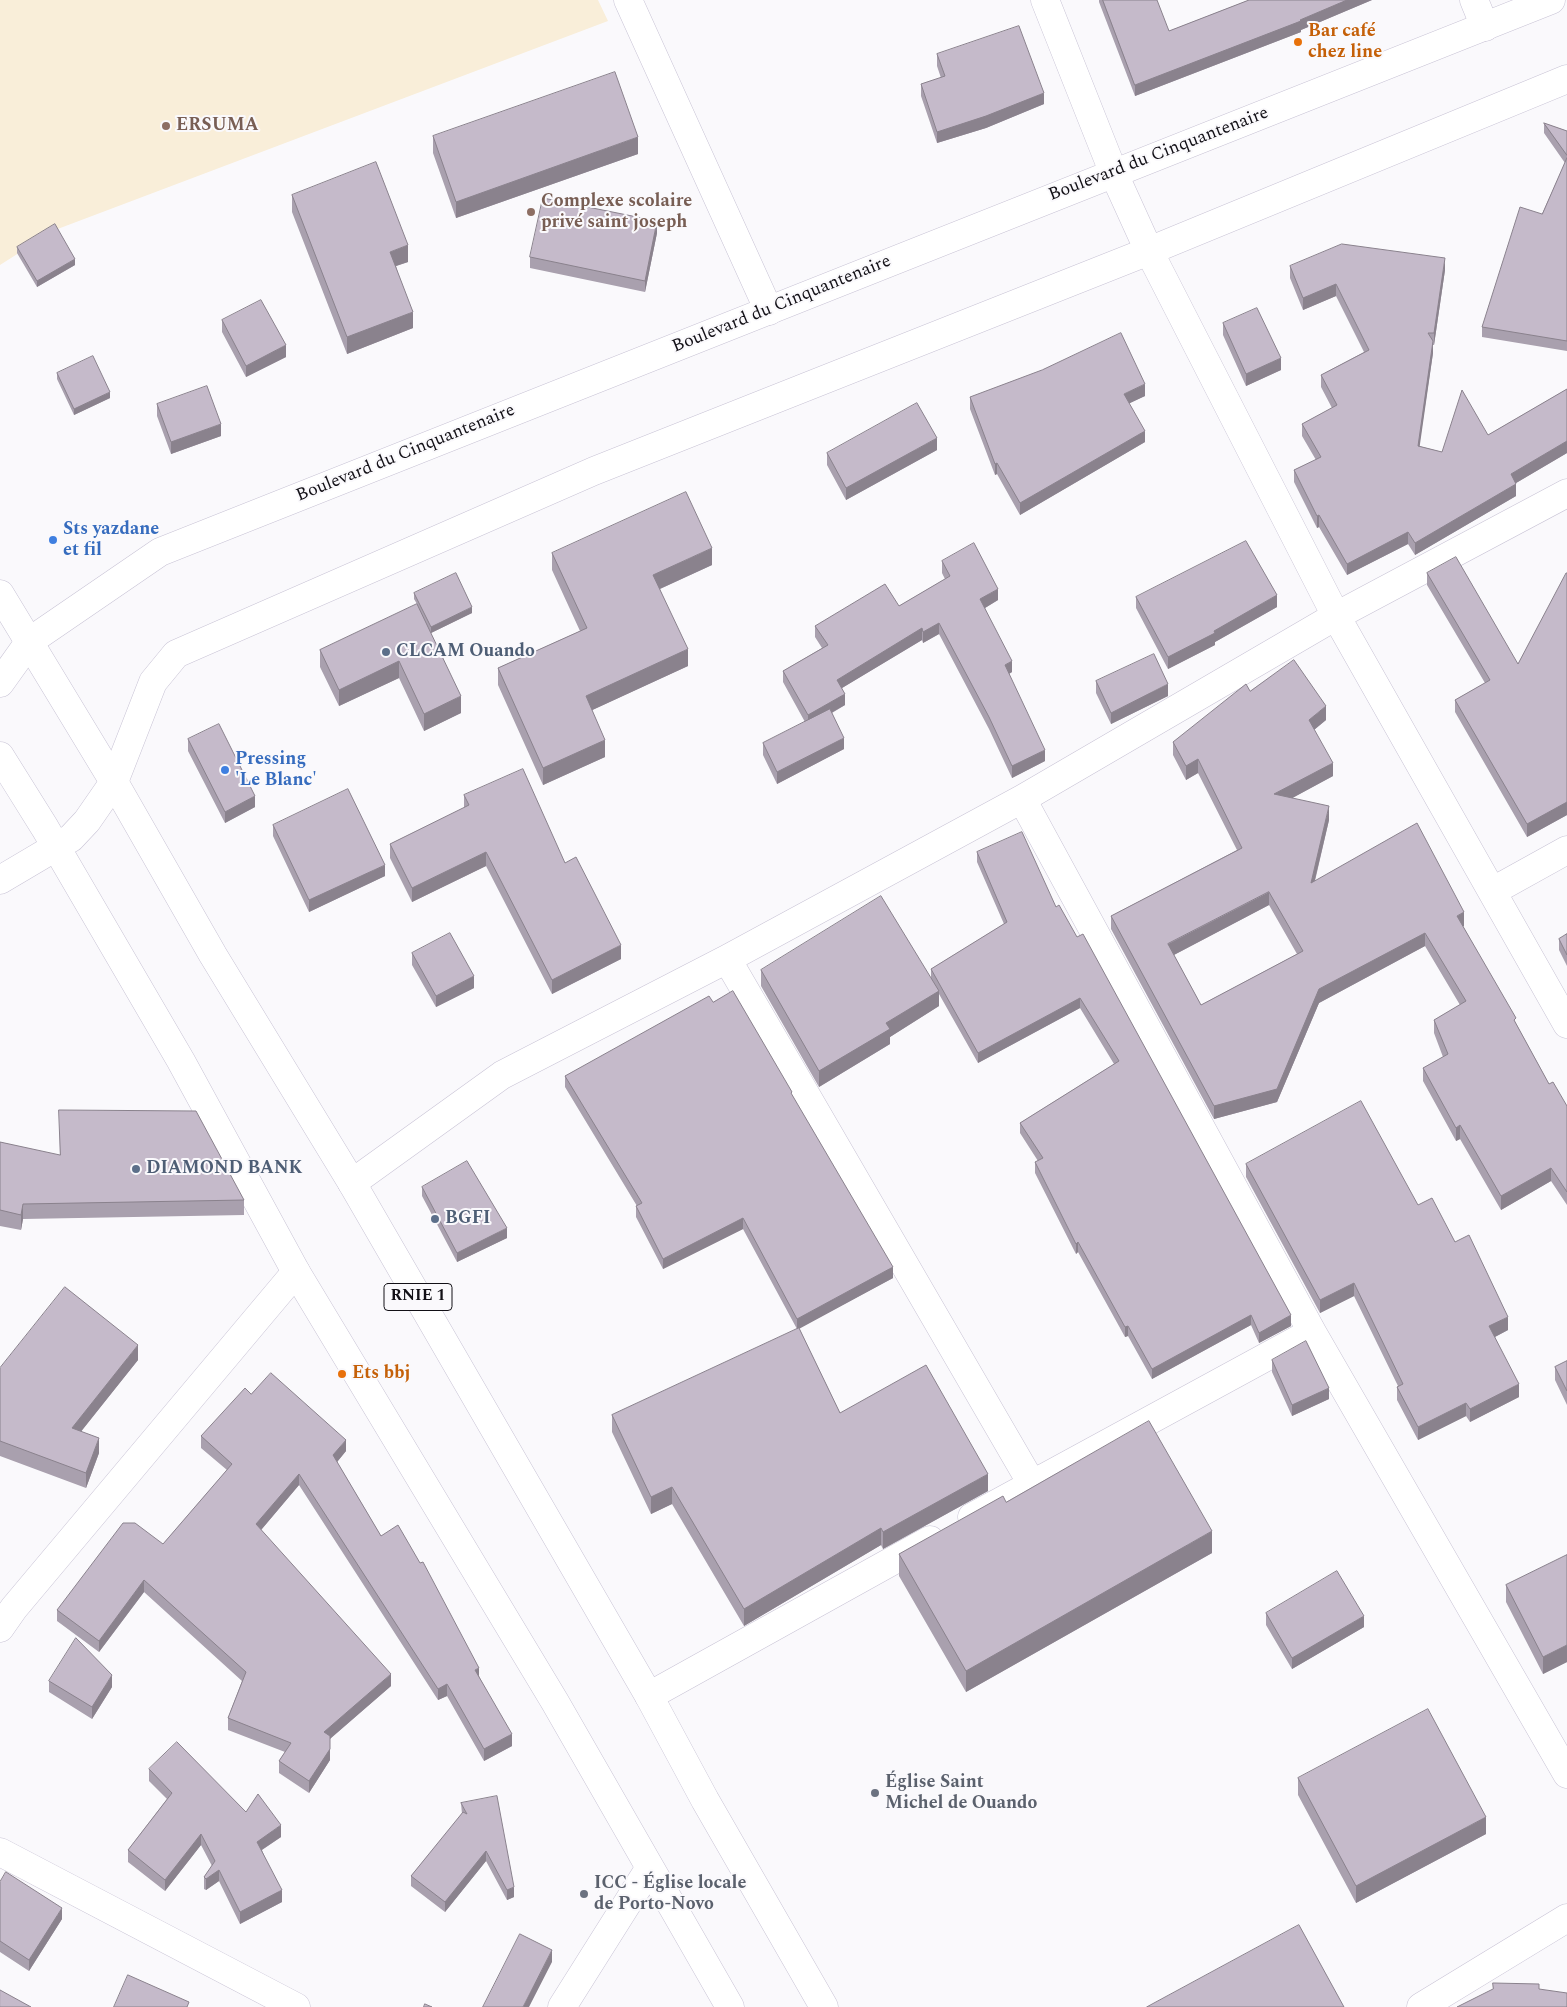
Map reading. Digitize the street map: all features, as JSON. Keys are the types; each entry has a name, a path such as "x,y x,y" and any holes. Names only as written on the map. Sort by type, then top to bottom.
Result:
{"main road":[{"path":"628,0 769,311"},
{"path":"1045,0 1114,174 1149,251 1336,616 1567,1024"},
{"path":"1474,0 1485,27"},
{"name":"Boulevard du Cinquantenaire","path":"0,682 30,641 160,552 1551,0"},
{"path":"0,880 71,838 87,821 114,782 153,682 176,654 594,471 1149,251 1567,79"},
{"path":"352,1183 502,1075 726,959 1022,799 1336,616 1567,493"},
{"name":"RNIE 1","path":"0,594 114,782 213,956 352,1183 649,1696 705,1800 824,2007"},
{"path":"0,756 56,847 181,1062 296,1272 555,1702 649,1869 730,2007"},
{"path":"1022,799 1312,1332 1567,1774"},
{"path":"1493,891 1567,850"},
{"path":"726,959 1032,1484"},
{"path":"5,1614 296,1272"},
{"path":"649,1696 1032,1484 1312,1332"},
{"path":"0,1852 296,2007"},
{"path":"562,2007 649,1869"},
{"path":"1421,2007 1567,1918"}],"shaded area":[{"name":"ERSUMA","path":"0,0 598,0 608,21 55,230 0,265"}],"building":[{"path":"1103,0 1157,0 1169,31 1249,0 1347,0 1301,21 1135,85"},
{"path":"1019,26 1044,93 986,116 937,132 921,84 945,76 937,54"},
{"path":"615,72 638,137 456,202 433,136"},
{"path":"1544,123 1567,131 1567,155"},
{"path":"1567,158 1567,341 1482,327 1520,207 1542,214"},
{"path":"376,162 408,245 390,252 413,312 347,337 292,195"},
{"path":"543,198 657,221 645,281 530,257"},
{"path":"55,224 75,259 37,281 17,247"},
{"path":"1342,244 1445,258 1434,333 1428,333 1433,341 1418,446 1442,452 1462,390 1488,435 1567,389 1567,441 1511,474 1516,484 1415,543 1408,532 1347,564 1319,515 1317,516 1294,470 1321,457 1302,424 1337,405 1321,375 1369,350 1336,284 1303,298 1290,266"},
{"path":"261,300 286,345 246,366 222,320"},
{"path":"1257,308 1281,358 1246,374 1223,323"},
{"path":"1121,333 1145,384 1124,394 1145,431 1020,503 997,463 995,464 970,397 1042,370"},
{"path":"93,356 110,392 74,409 57,373"},
{"path":"207,386 221,424 171,442 157,404"},
{"path":"917,403 937,438 846,488 827,453"},
{"path":"686,492 712,548 653,575 688,649 586,696 605,740 543,768 498,668 587,628 552,553"},
{"path":"1246,541 1277,595 1214,631 1215,633 1168,657 1136,597"},
{"path":"974,543 998,589 980,599 1012,661 1005,665 1045,750 1012,766 989,717 939,623 923,632 922,628 837,680 845,694 808,715 783,671 828,645 815,626 885,584 899,606 950,576 942,561"},
{"path":"1456,557 1518,664 1567,573 1567,802 1527,824 1455,700 1490,680 1427,573"},
{"path":"456,573 472,607 431,627 414,593"},
{"path":"417,604 461,696 424,714 399,661 339,690 320,650"},
{"path":"1154,654 1168,684 1111,713 1096,681"},
{"path":"1294,660 1326,706 1309,720 1333,763 1274,794 1329,806 1311,883 1417,823 1464,912 1457,916 1516,1018 1514,1020 1549,1084 1553,1082 1567,1106 1567,1192 1551,1168 1501,1196 1460,1125 1456,1128 1423,1068 1448,1054 1434,1020 1466,1001 1425,933 1319,989 1277,1089 1214,1106 1111,916 1242,848 1198,759 1186,766 1173,742 1246,684 1250,691","holes":["1269,892 1303,951 1201,1005 1168,944"]},
{"path":"830,709 844,738 777,772 763,743"},
{"path":"219,724 255,796 225,812 188,739"},
{"path":"523,769 565,863 576,857 621,945 552,980 486,852 412,888 390,844 469,805 464,795"},
{"path":"348,789 385,865 309,900 273,825"},
{"path":"1022,832 1056,907 1059,905 1077,937 1083,934 1291,1315 1259,1333 1251,1315 1152,1369 1128,1326 1125,1327 1078,1242 1076,1244 1035,1162 1043,1158 1020,1123 1119,1061 1080,998 978,1053 931,969 1007,922 977,852"},
{"path":"881,896 939,991 886,1023 890,1029 819,1071 761,970"},
{"path":"450,933 474,976 436,996 412,953"},
{"path":"1567,934 1567,955 1559,939"},
{"path":"733,991 893,1267 797,1319 743,1218 663,1259 636,1206 642,1203 565,1076 709,996 713,1002"},
{"path":"1361,1101 1418,1205 1432,1198 1455,1242 1469,1235 1508,1317 1489,1326 1519,1384 1470,1409 1466,1403 1418,1427 1397,1387 1403,1384 1354,1283 1320,1300 1246,1164"},
{"path":"59,1110 196,1111 244,1200 23,1204 21,1215 0,1210 0,1142 60,1155"},
{"path":"467,1161 507,1228 457,1253 422,1187"},
{"path":"65,1287 138,1345 72,1428 99,1438 86,1473 0,1441 0,1368"},
{"path":"799,1328 840,1413 926,1365 988,1474 883,1532 881,1528 744,1609 672,1487 651,1497 612,1415"},
{"path":"1306,1341 1329,1388 1292,1405 1272,1360"},
{"path":"1567,1361 1567,1391 1555,1367"},
{"path":"271,1373 346,1440 333,1455 381,1536 398,1525 420,1563 423,1562 479,1668 475,1670 512,1734 484,1749 447,1684 438,1689 299,1474 256,1524 391,1674 324,1732 330,1736 330,1749 309,1781 279,1761 291,1743 228,1718 246,1672 144,1580 99,1641 57,1610 123,1523 135,1523 163,1544 232,1464 201,1436 245,1388 251,1394"},
{"path":"1149,1421 1212,1531 966,1671 899,1554 1003,1496 1006,1502"},
{"path":"1567,1555 1567,1645 1543,1657 1506,1585"},
{"path":"1337,1571 1364,1616 1292,1658 1266,1613"},
{"path":"76,1638 112,1675 92,1707 49,1681"},
{"path":"1428,1709 1486,1817 1356,1886 1298,1778"},
{"path":"177,1742 246,1812 258,1794 281,1825 257,1842 282,1890 240,1912 219,1870 206,1879 204,1877 215,1861 201,1834 165,1880 128,1850 172,1793 149,1769"},
{"path":"497,1796 514,1887 507,1890 486,1851 445,1902 411,1876 463,1812 467,1814 461,1803"},
{"path":"6,1872 62,1908 29,1960 0,1941 0,1882"},
{"path":"1299,1925 1344,2007 1147,2007"},
{"path":"520,1934 552,1950 523,2007 483,2007"},
{"path":"128,1975 189,2002 187,2007 114,2007"},
{"path":"1493,1983 1539,1984 1539,1989 1567,1993 1567,2007 1457,2007 1493,1989"},
{"path":"0,1990 31,2007 0,2007"}],"place":[{"name":"Bar café chez line","path":"1298,42"},
{"name":"ERSUMA","path":"166,126"},
{"name":"Complexe scolaire privé saint joseph","path":"531,212"},
{"name":"Sts yazdane et fil","path":"53,540"},
{"name":"CLCAM Ouando","path":"386,652"},
{"name":"Pressing 'Le Blanc'","path":"225,770"},
{"name":"DIAMOND BANK","path":"136,1169"},
{"name":"BGFI","path":"435,1219"},
{"name":"Ets bbj","path":"342,1374"},
{"name":"Église Saint Michel de Ouando","path":"875,1793"},
{"name":"ICC - Église locale de Porto-Novo","path":"584,1894"}]}
